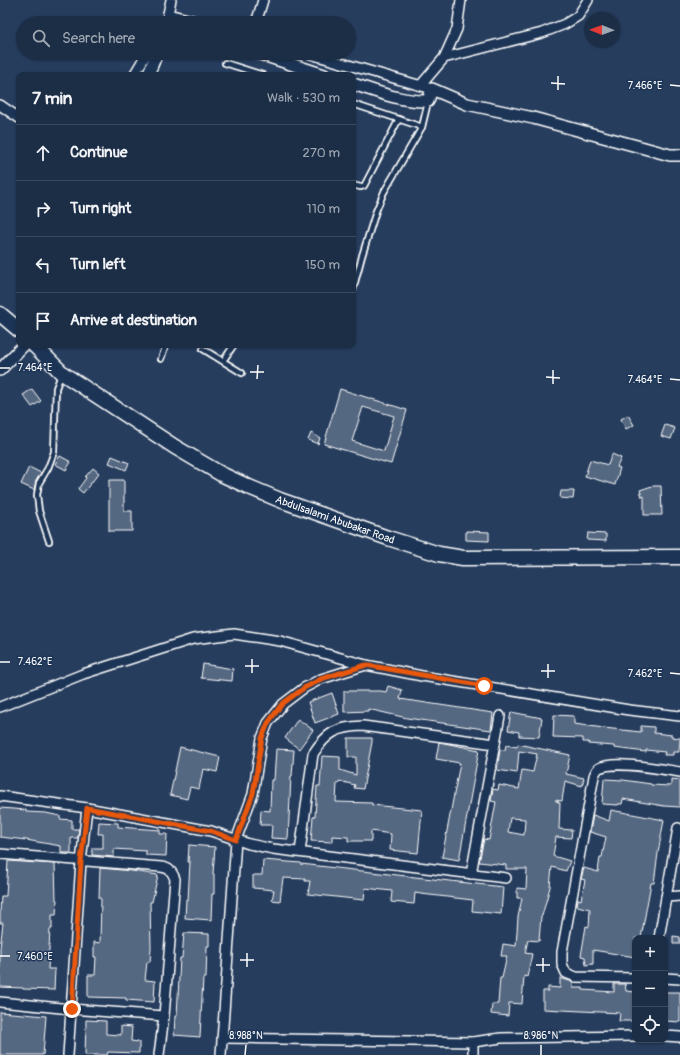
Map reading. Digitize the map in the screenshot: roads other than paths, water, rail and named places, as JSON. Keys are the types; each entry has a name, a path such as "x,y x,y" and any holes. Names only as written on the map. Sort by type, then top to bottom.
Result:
{"main road":[{"path":"0,314 16,327"},
{"name":"Abdulsalami Abubakar Road","path":"37,348 62,373 175,447 221,474 280,500 439,554 463,558 680,557"}],"street":[{"path":"167,16 170,0"},
{"path":"258,16 263,0"},
{"path":"421,85 444,58 457,29 461,0"},
{"path":"444,58 565,24 578,16 588,0"},
{"path":"136,72 143,60"},
{"path":"149,72 154,60"},
{"path":"278,60 315,72"},
{"path":"332,60 421,85 467,104 533,118 670,155 680,155"},
{"path":"356,85 401,100 414,102 428,101 432,89"},
{"path":"0,105 16,116"},
{"path":"0,370 21,348"},
{"path":"0,707 83,674 193,639 234,634 280,641 366,665 422,676 629,710 680,716"},
{"path":"221,1055 236,840 253,794 262,738 268,723 282,704 304,688 321,679 366,665"},
{"path":"471,874 500,716"},
{"path":"300,852 313,754 321,742 332,733 345,727 363,726 495,744"},
{"path":"632,978 576,977 566,973 562,964 562,952 594,776 597,769 607,765 680,772"},
{"path":"0,796 87,808 211,831 257,846 506,878"},
{"path":"68,1055 81,862 87,808"},
{"path":"660,935 678,828"},
{"path":"0,854 81,862 161,867 167,868 172,872 175,879 164,1016 159,1055"},
{"path":"666,897 680,896"},
{"path":"668,978 680,979"},
{"path":"0,1002 164,1016"},
{"path":"222,1038 473,1042 501,1038 632,1036"},
{"path":"668,1036 680,1037"},
{"path":"473,1042 473,1055"}],"lane":[{"path":"225,63 254,72"},
{"path":"356,279 369,232 384,192 422,127 428,101"},
{"path":"356,105 422,127"},
{"path":"356,186 364,186 399,119"},
{"path":"161,359 165,348"},
{"path":"223,361 232,348"},
{"path":"203,349 242,373"},
{"path":"49,541 39,511 37,495 39,483 48,468 54,452 56,388 62,373"}]}
